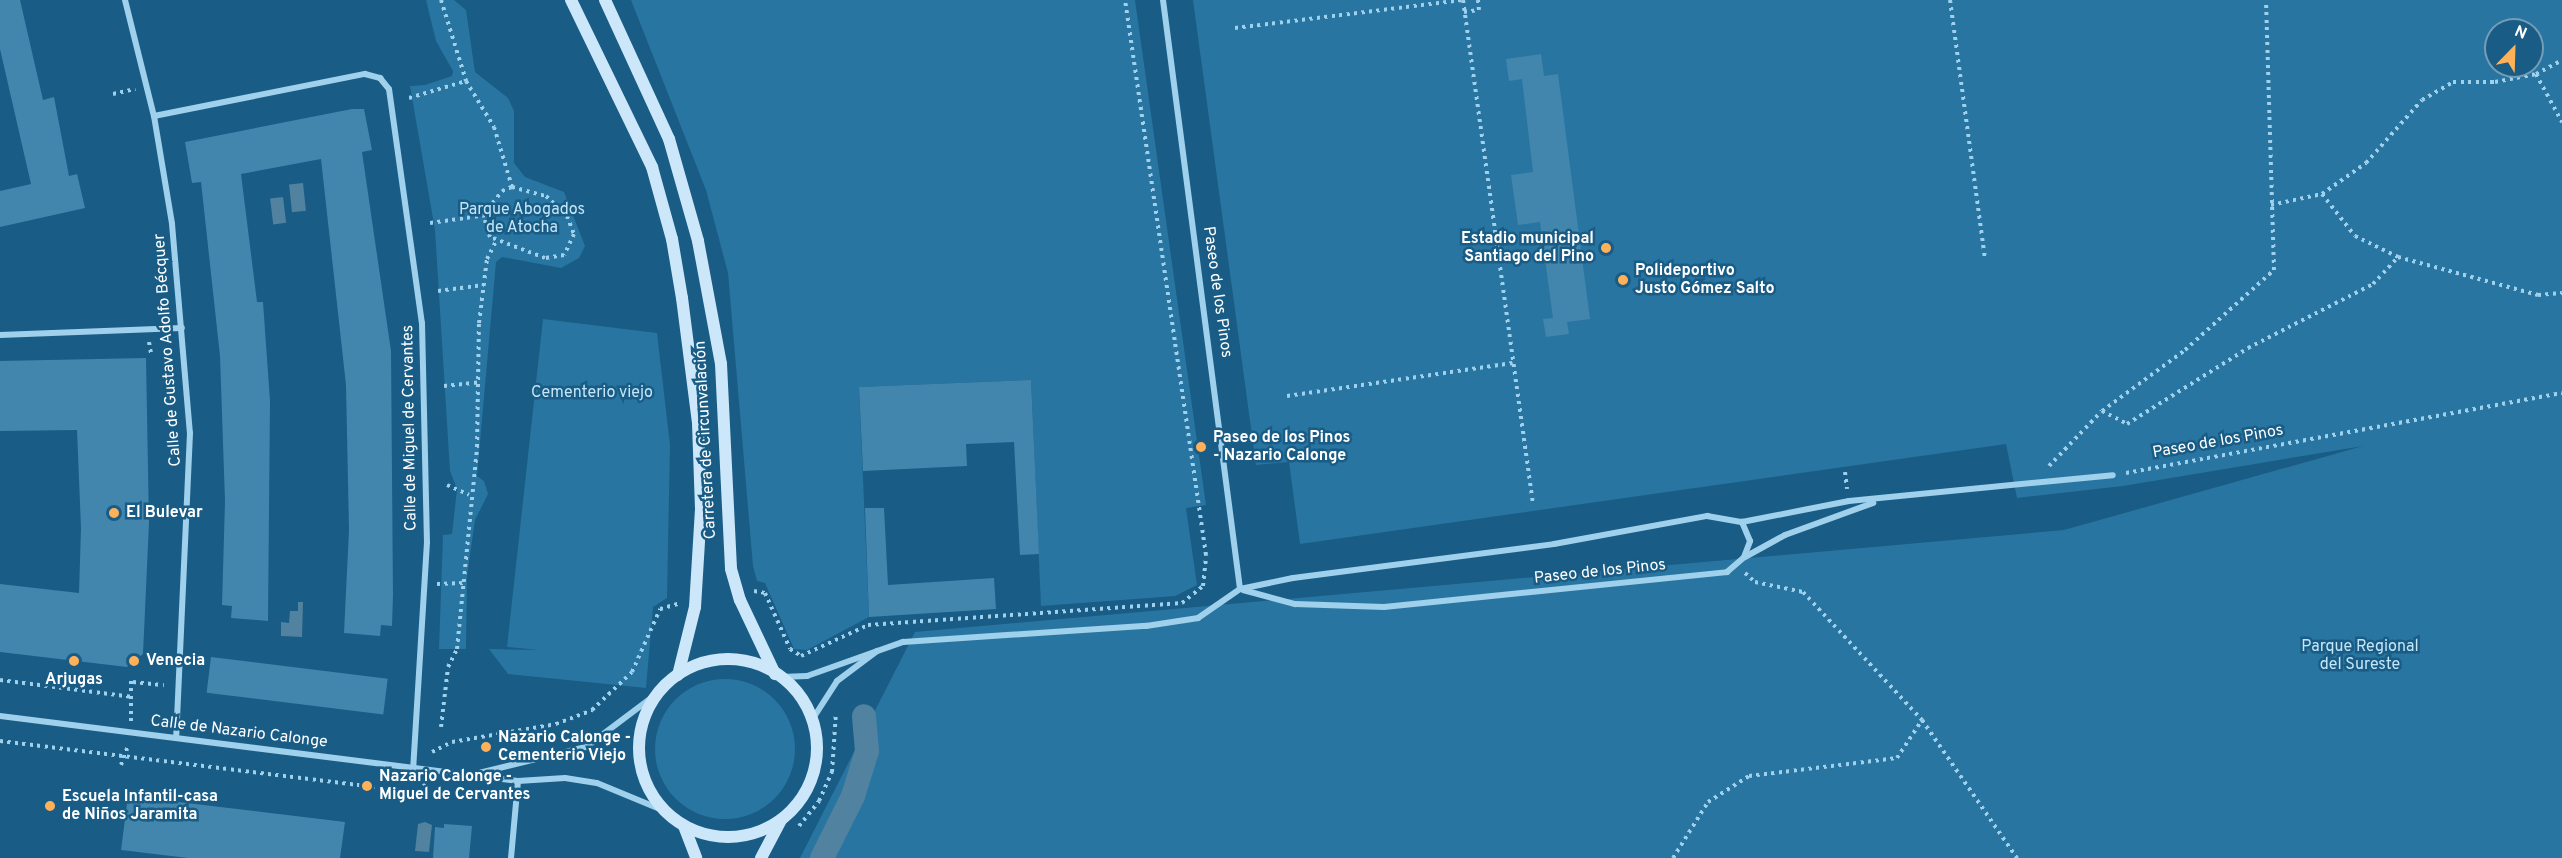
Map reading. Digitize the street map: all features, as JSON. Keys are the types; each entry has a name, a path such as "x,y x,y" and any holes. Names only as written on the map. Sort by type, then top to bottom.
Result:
{"main road":[{"name":"Carretera de Circunvalación","path":"571,0 652,167 672,238 684,308 698,423 701,509 695,607 678,675"},
{"name":"Carretera de Circunvalación","path":"605,0 669,139 711,296 725,416 731,569 740,600 778,675"},
{"path":"761,858 781,820 800,800 813,776 817,739 812,720 800,696 778,675 741,660 718,660 678,675 658,693 642,726 640,753 645,780 665,811 684,826 708,835 733,837 758,832 781,820"},
{"path":"684,826 696,858"}],"street":[{"name":"Calle de Gustavo Adolfo Bécquer","path":"125,0 154,116 172,224 182,328 190,505 176,738"},
{"name":"Paseo de los Pinos","path":"1163,0 1240,589"},
{"name":"Calle de Miguel de Cervantes","path":"154,116 365,74 380,78 389,89 422,323 426,542 413,768"},
{"path":"0,334 182,328"},
{"name":"Paseo de los Pinos","path":"778,675 807,676 882,647 1198,618 1240,589 1554,544 1707,516 1742,522 1849,501 1876,501 2113,476"},
{"name":"Paseo de los Pinos","path":"1240,589 1295,604 1436,604 1727,572 1744,557 1785,535 1876,501"},
{"path":"1742,522 1750,541 1744,557"},
{"path":"812,720 837,681 882,647"},
{"name":"Calle de Nazario Calonge","path":"475,774 586,747 658,693"},
{"name":"Calle de Nazario Calonge","path":"0,716 518,781 565,778 597,783 665,811"},
{"path":"511,858 518,781"}],"path":[{"path":"441,0 466,81 494,127 512,187"},
{"path":"740,600 757,590 765,593 790,650 801,656 868,626 1182,603 1203,586 1206,555 1125,0"},
{"path":"1235,28 1462,0 1533,504"},
{"path":"1464,12 1479,10 1478,0"},
{"path":"1950,0 1986,260"},
{"path":"2032,484 2102,411 2185,350 2274,270 2266,0"},
{"path":"2544,70 2562,60"},
{"path":"2271,206 2322,194 2366,163 2422,100 2453,82 2495,82 2516,78"},
{"path":"2538,78 2562,122"},
{"path":"409,99 466,81"},
{"path":"512,187 556,202 574,234 571,248 564,255 544,258 490,237 486,215 496,197 512,187"},
{"path":"2322,194 2355,236 2398,257 2538,295 2562,293"},
{"path":"430,223 486,215"},
{"path":"441,727 448,667 458,649 469,495 477,447 480,381 479,323 487,258 496,241"},
{"path":"2102,411 2127,424 2247,348 2373,284 2398,257"},
{"path":"438,291 484,285"},
{"path":"1287,396 1513,363"},
{"path":"444,386 480,381"},
{"name":"Paseo de los Pinos","path":"2113,476 2562,393"},
{"path":"447,484 469,495"},
{"path":"1744,557 1745,574 1755,582 1803,592 1922,720 2017,858"},
{"path":"437,584 463,583"},
{"path":"432,752 452,742 525,732 592,710 632,672 660,609 678,604"},
{"path":"0,680 133,697"},
{"path":"794,832 819,801 832,772 834,717 840,702"},
{"path":"1673,858 1708,802 1749,776 1897,758 1922,720"},
{"path":"0,741 419,792 430,771"}],"green space":[{"name":"Parque Abogados de Atocha","path":"426,0 454,0 466,10 475,72 508,98 514,111 514,163 525,177 564,192 585,246 579,258 561,268 502,257 496,262 477,476 484,481 488,494 475,520 467,576 466,649 439,649 443,535 452,534 457,489 450,471 435,230 410,86 425,85 452,76 453,71 436,41"},
{"path":"631,0 1135,0 1206,505 1186,508 1197,585 1175,596 1041,606 1031,380 859,387 869,617 807,650 794,649 765,583 757,581 753,566 728,273 706,190"},
{"name":"Parque Regional del Sureste","path":"1193,0 2562,0 2562,858 800,858 915,632 2064,530 2363,446 2123,486 2017,498 2006,444 1300,544 1289,462 1256,465"},
{"name":"Cementerio viejo","path":"543,319 657,333 670,445 667,598 653,607 646,688 508,674 489,649 539,650 507,647"},
{"path":"725,679 752,684 775,699 790,722 795,749 790,776 775,799 752,814 725,819 698,814 675,799 660,776 655,749 660,722 675,699 698,684"}],"shaded area":[{"path":"303,183 306,211 292,212 289,184"},
{"path":"283,197 286,223 273,224 270,199"},
{"path":"298,602 303,602 302,637 281,636 281,622 289,623 290,611 298,611"},
{"path":"425,822 432,825 429,852 415,851 418,824"}],"building":[{"path":"0,0 20,0 43,100 54,97 69,176 77,174 85,208 0,227 0,191 31,184 0,49"},
{"path":"1541,54 1544,76 1558,74 1590,319 1567,322 1569,334 1546,337 1543,319 1553,318 1540,222 1518,225 1511,175 1533,172 1522,79 1509,81 1506,59"},
{"path":"352,109 364,109 372,150 362,152 391,351 392,626 381,625 380,636 344,633 349,530 346,385 321,159 241,174 257,302 263,302 270,401 268,621 231,618 232,606 222,605 225,501 220,356 201,182 192,183 185,142"},
{"name":"El Bulevar","path":"146,358 149,523 143,654 127,667 0,652 0,584 79,593 81,528 77,430 0,431 0,361"},
{"path":"1031,380 1039,554 1020,555 1014,442 966,444 967,466 863,471 859,387"},
{"path":"865,508 884,508 888,585 994,578 996,609 869,617"},
{"path":"211,657 388,679 383,714 207,693"},
{"path":"128,796 345,822 340,858 188,858 121,850"},
{"path":"444,824 472,826 469,858 433,858 435,827 444,828"}],"waterway":[{"path":"822,858 853,796 867,751 864,716"}],"place":[{"name":"Estadio municipal Santiago del Pino","path":"1606,248"},
{"name":"Polideportivo Justo Gómez Salto","path":"1623,280"},
{"name":"Paseo de los Pinos - Nazario Calonge","path":"1201,447"},
{"name":"El Bulevar","path":"114,513"},
{"name":"Arjugas","path":"74,661"},
{"name":"Venecia","path":"134,661"},
{"name":"Nazario Calonge - Cementerio Viejo","path":"486,747"},
{"name":"Nazario Calonge - Miguel de Cervantes","path":"367,786"},
{"name":"Escuela Infantil-casa de Niños Jaramita","path":"50,806"}]}
